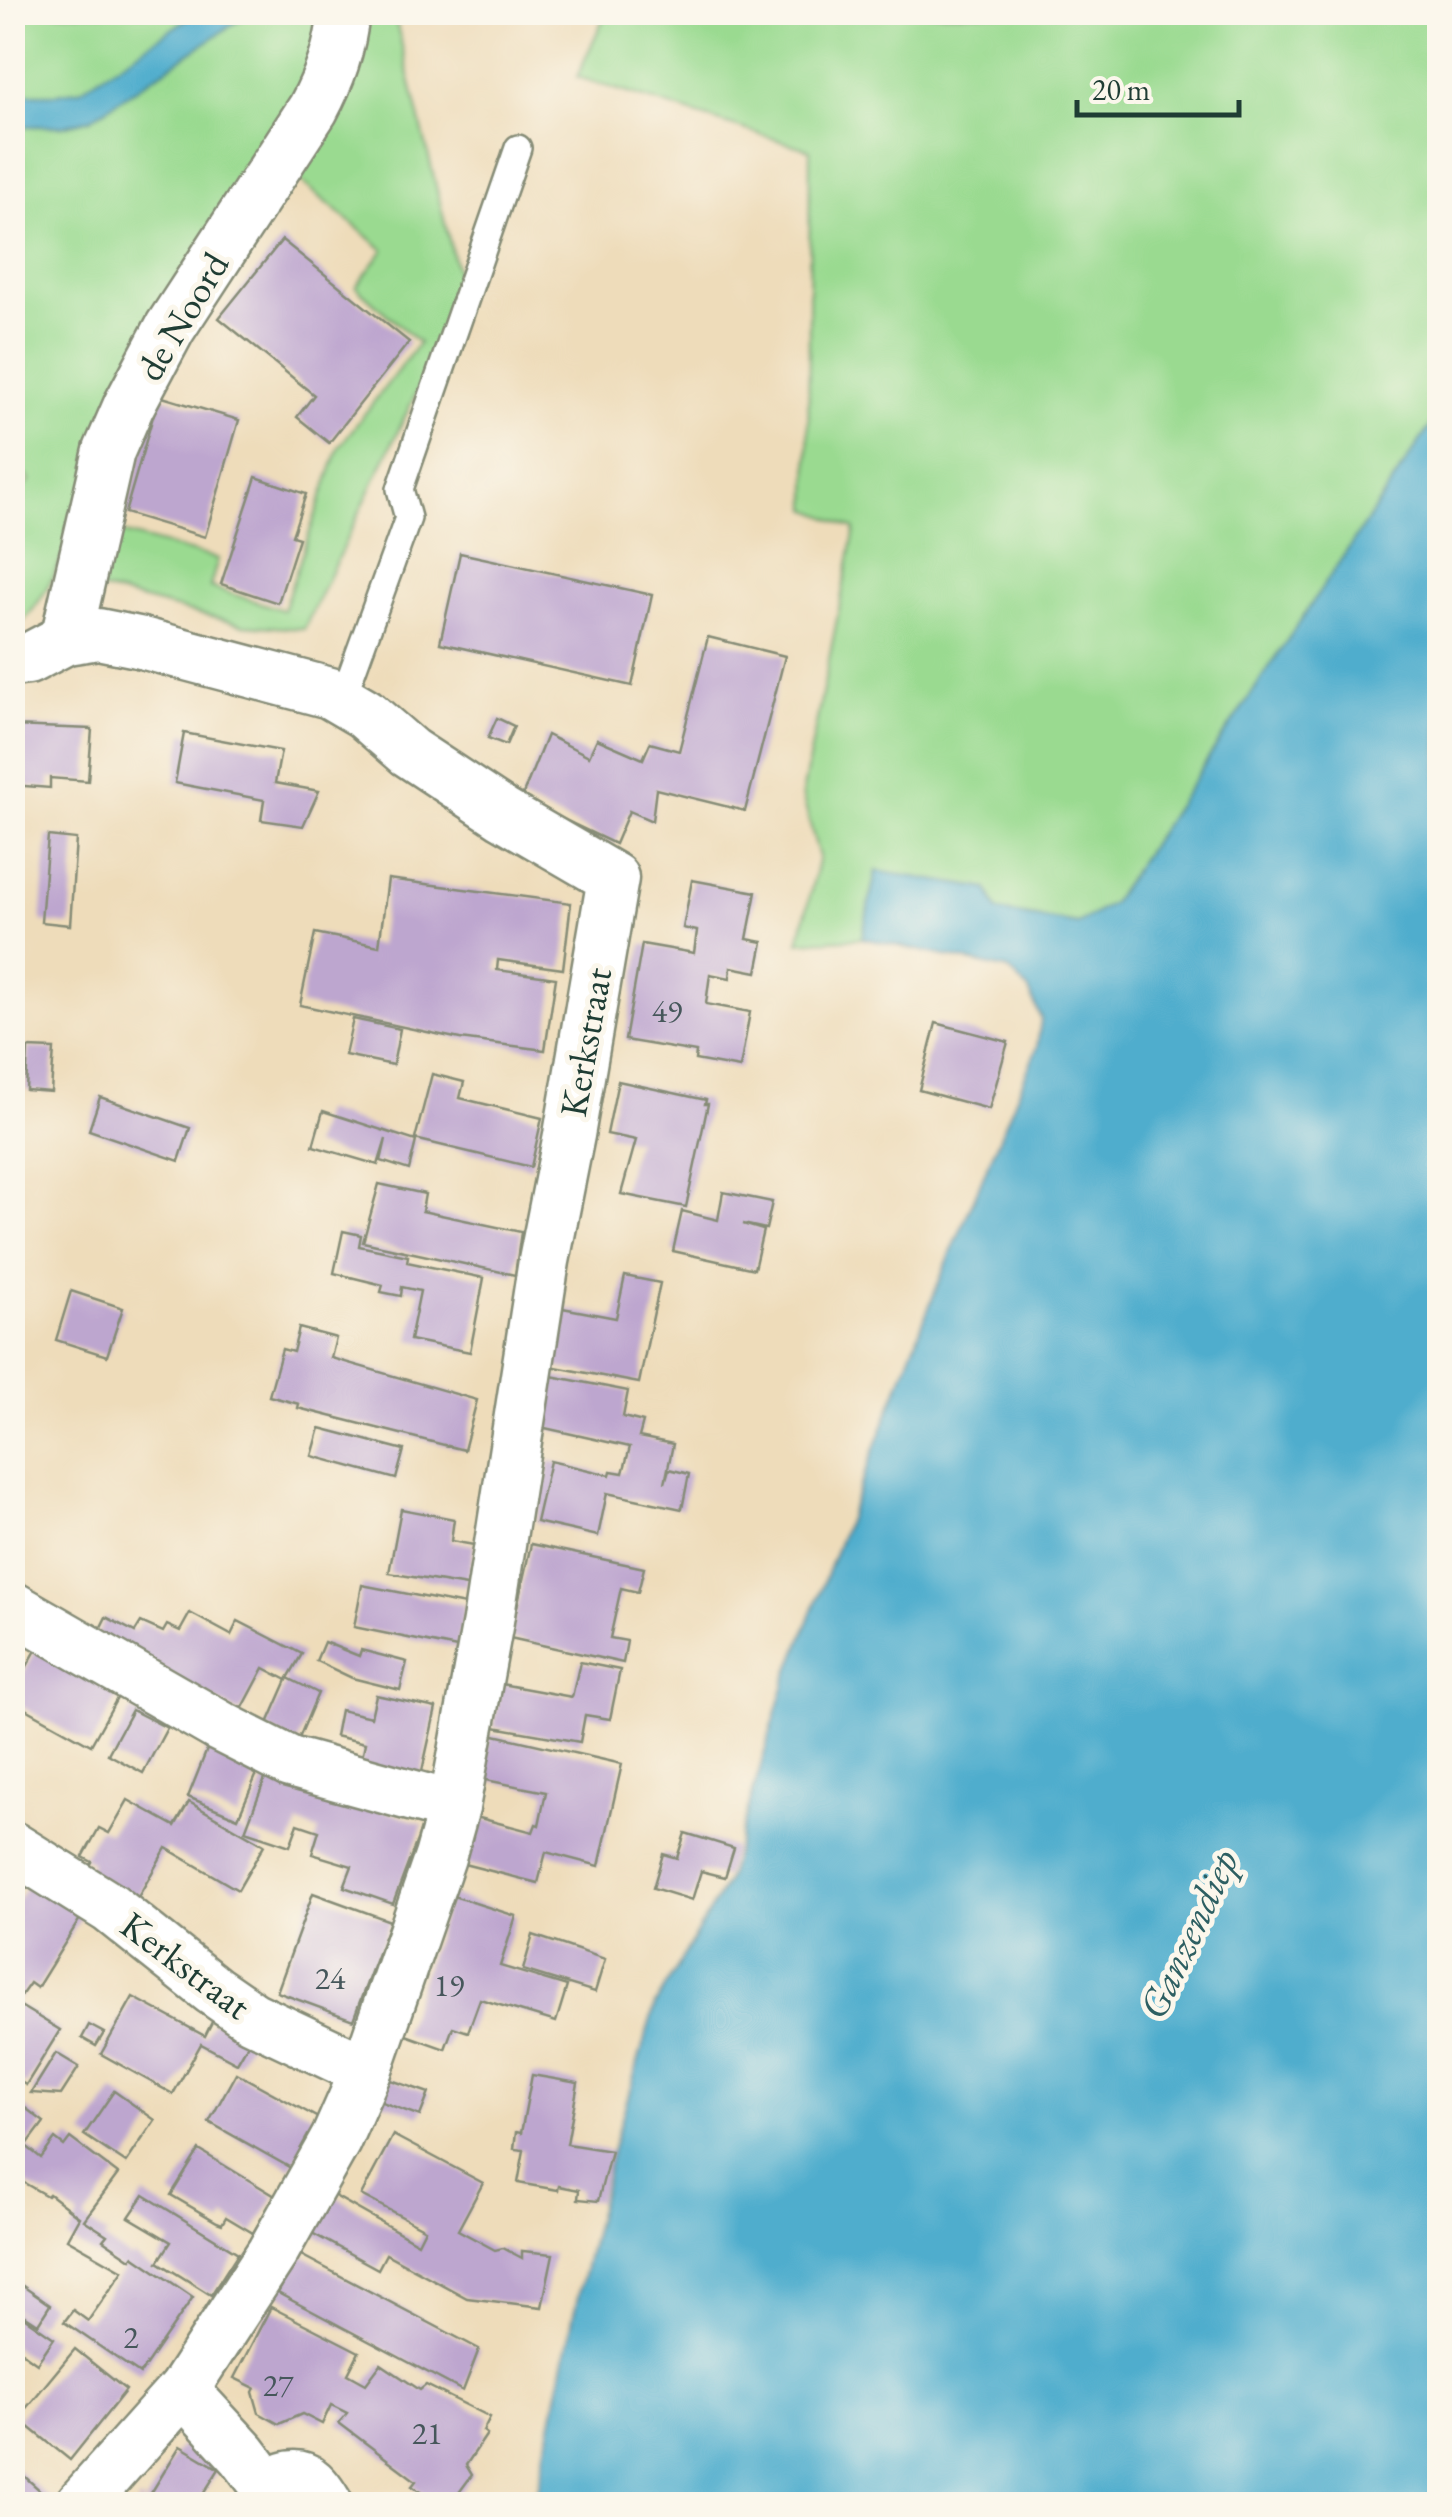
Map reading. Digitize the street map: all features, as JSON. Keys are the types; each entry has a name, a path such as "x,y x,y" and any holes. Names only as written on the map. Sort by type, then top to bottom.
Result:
{"street":[{"name":"de Noord","path":"66,639 94,504 116,436 170,328 314,110 331,76 344,12"},
{"name":"Kerkstraat","path":"66,639 98,634 138,642 330,693 364,712 409,752 488,804 613,878 570,1134 544,1261 488,1620 454,1807 366,2071 336,2139 272,2253 183,2390 81,2504"},
{"path":"12,661 28,658 66,639"},
{"path":"12,1607 290,1762 454,1807"},
{"name":"Kerkstraat","path":"12,1847 110,1908 252,2017 366,2071"},
{"path":"183,2390 274,2495 284,2476 298,2475 317,2487 327,2504"}],"lane":[{"path":"342,700 408,518 400,489 518,148"}],"green space":[{"path":"13,13 196,13 105,78 76,91 44,95 13,94"},
{"path":"250,13 330,13 328,34 51,582 13,632 13,488 20,490 30,481 13,471 13,126 62,126 90,119"},
{"path":"358,13 394,13 458,277 439,345 304,629 243,625 99,589 107,529 218,559 210,587 283,610 339,447 419,343 356,287 384,250 296,177"},
{"path":"606,13 1439,13 1439,413 1112,903 1079,924 998,911 876,872 862,938 799,942 819,857 802,795 855,529 808,509 810,150 577,77"}],"water":[{"path":"196,13 250,13 90,119 62,126 13,126 13,94 80,90"},
{"name":"Ganzendiep","path":"1439,413 1439,2504 535,2504 613,2148 655,2005 727,1881 786,1680 936,1289 1037,1048 1041,1019 1029,991 1009,970 862,938 876,871 988,889 998,911 1078,924 1112,903"}],"building":[{"path":"282,240 409,342 329,443 297,417 314,395 219,318"},
{"path":"159,396 239,420 205,537 125,513"},
{"path":"256,477 306,494 292,536 299,538 278,603 221,584"},
{"path":"460,553 652,595 632,686 440,643"},
{"path":"708,637 785,656 745,811 656,789 652,821 629,811 615,844 521,799 547,735 589,756 597,739 643,759 650,743 679,751"},
{"path":"497,718 514,726 506,745 488,738"},
{"path":"12,726 92,729 88,781 50,778 50,788 12,785"},
{"path":"184,733 281,751 275,783 319,791 303,826 261,820 264,800 175,783"},
{"path":"48,836 76,839 70,925 41,922"},
{"path":"388,879 571,903 563,969 498,960 497,970 556,978 545,1050 460,1039 300,1005 315,933 379,946"},
{"path":"692,880 756,892 747,939 763,942 757,972 731,967 730,978 710,974 706,1004 750,1012 740,1068 695,1060 696,1052 625,1040 642,944 694,953 697,931 683,928"},
{"path":"353,1019 400,1029 393,1065 345,1055"},
{"path":"936,1023 1008,1042 989,1109 919,1090"},
{"path":"28,1048 54,1049 51,1092 26,1090"},
{"path":"432,1074 464,1082 460,1098 542,1118 531,1167 415,1139"},
{"path":"618,1081 706,1100 686,1207 621,1194 636,1140 607,1134"},
{"path":"100,1097 190,1128 179,1161 89,1130"},
{"path":"323,1111 416,1141 409,1170 381,1161 386,1139 378,1165 313,1146"},
{"path":"379,1184 425,1194 422,1211 521,1232 515,1275 363,1242"},
{"path":"723,1192 772,1202 766,1229 743,1224 763,1230 754,1269 673,1251 682,1211 718,1220"},
{"path":"343,1231 361,1235 359,1246 408,1256 407,1262 484,1278 470,1352 410,1340 420,1291 402,1287 401,1296 381,1292 383,1285 334,1273"},
{"path":"625,1276 660,1283 639,1383 545,1365 557,1307 616,1318"},
{"path":"71,1291 123,1308 107,1356 56,1340"},
{"path":"299,1328 336,1338 331,1358 477,1400 464,1450 298,1408 299,1404 269,1396 282,1349 293,1352"},
{"path":"546,1375 628,1391 623,1417 643,1422 639,1437 673,1444 665,1483 669,1469 689,1474 682,1509 607,1493 598,1536 536,1522 550,1461 610,1475 611,1471 623,1473 630,1447 536,1426"},
{"path":"320,1428 404,1450 396,1479 312,1456"},
{"path":"401,1509 454,1519 451,1541 474,1545 467,1586 389,1573"},
{"path":"531,1544 644,1568 638,1592 621,1588 610,1638 627,1641 623,1663 510,1638"},
{"path":"362,1585 465,1605 457,1648 354,1627"},
{"path":"190,1613 231,1635 238,1621 302,1654 288,1678 318,1693 297,1743 266,1728 287,1680 264,1668 240,1713 95,1639 106,1617 135,1632 141,1622 163,1632 167,1625 180,1631"},
{"path":"324,1642 359,1656 361,1650 407,1662 400,1690 352,1678 316,1661"},
{"path":"39,1645 121,1691 91,1745 12,1701 12,1693"},
{"path":"580,1662 620,1670 610,1719 585,1715 580,1742 494,1727 501,1684 572,1697"},
{"path":"376,1695 436,1708 420,1780 360,1767 365,1743 335,1736 340,1710 371,1717"},
{"path":"132,1710 167,1728 143,1773 108,1754"},
{"path":"490,1734 622,1764 599,1866 546,1852 538,1883 460,1863 472,1816 533,1832 539,1825 546,1792 481,1779"},
{"path":"208,1747 259,1769 238,1818 188,1797"},
{"path":"268,1771 423,1824 393,1904 344,1887 352,1866 312,1854 319,1831 298,1824 290,1846 245,1831"},
{"path":"128,1800 175,1826 189,1802 264,1845 238,1890 166,1848 137,1899 87,1871 92,1862 83,1857 99,1828 109,1833"},
{"path":"685,1833 734,1848 725,1877 701,1871 692,1900 653,1888 663,1854 677,1858"},
{"path":"30,1881 83,1914 37,1988 30,1983 18,2000 12,1997 12,1909"},
{"path":"313,1893 390,1921 353,2020 277,1992"},
{"path":"450,1895 516,1916 500,1966 567,1986 556,2022 480,1999 468,2032 453,2027 445,2049 403,2034"},
{"path":"533,1935 605,1959 595,1992 523,1970"},
{"path":"133,1997 205,2036 213,2020 251,2039 237,2063 201,2044 173,2094 101,2054"},
{"path":"12,2001 60,2030 26,2085 12,2077"},
{"path":"89,2025 104,2033 96,2046 82,2038"},
{"path":"56,2053 79,2067 61,2095 31,2093"},
{"path":"236,2073 318,2118 291,2168 209,2122"},
{"path":"532,2075 578,2083 567,2144 611,2151 598,2201 578,2199 579,2190 518,2183 524,2150 514,2149 516,2132 521,2133"},
{"path":"388,2079 429,2093 420,2116 379,2101"},
{"path":"114,2091 155,2120 126,2163 84,2135"},
{"path":"24,2107 44,2122 26,2146 41,2158 55,2139 64,2146 70,2138 118,2174 84,2220 107,2235 103,2240 193,2297 140,2374 64,2322 73,2310 88,2321 123,2271 67,2239 79,2217 49,2194 12,2176 12,2122"},
{"path":"393,2135 483,2183 458,2230 495,2250 503,2248 522,2258 522,2251 553,2254 542,2307 467,2298 386,2254 378,2269 312,2233 333,2195 418,2243 425,2229 361,2195"},
{"path":"199,2150 275,2196 253,2233 226,2217 222,2224 217,2222 171,2195"},
{"path":"144,2195 238,2253 211,2295 158,2262 171,2242 129,2217"},
{"path":"299,2254 479,2349 463,2391 278,2293"},
{"path":"17,2282 50,2305 38,2324 12,2307 12,2288"},
{"path":"271,2307 359,2352 348,2374 366,2384 381,2364 420,2390 426,2385 490,2417 483,2431 487,2434 466,2465 472,2475 455,2498 447,2499 440,2494 434,2502 412,2486 416,2481 339,2423 347,2413 331,2405 322,2424 302,2414 279,2424 259,2413 255,2388 234,2378"},
{"path":"12,2309 54,2338 37,2363 12,2345"},
{"path":"75,2349 126,2390 70,2460 18,2418"},
{"path":"180,2446 219,2469 197,2504 136,2504 139,2500 145,2503"},
{"path":"12,2465 55,2504 12,2504"}]}
